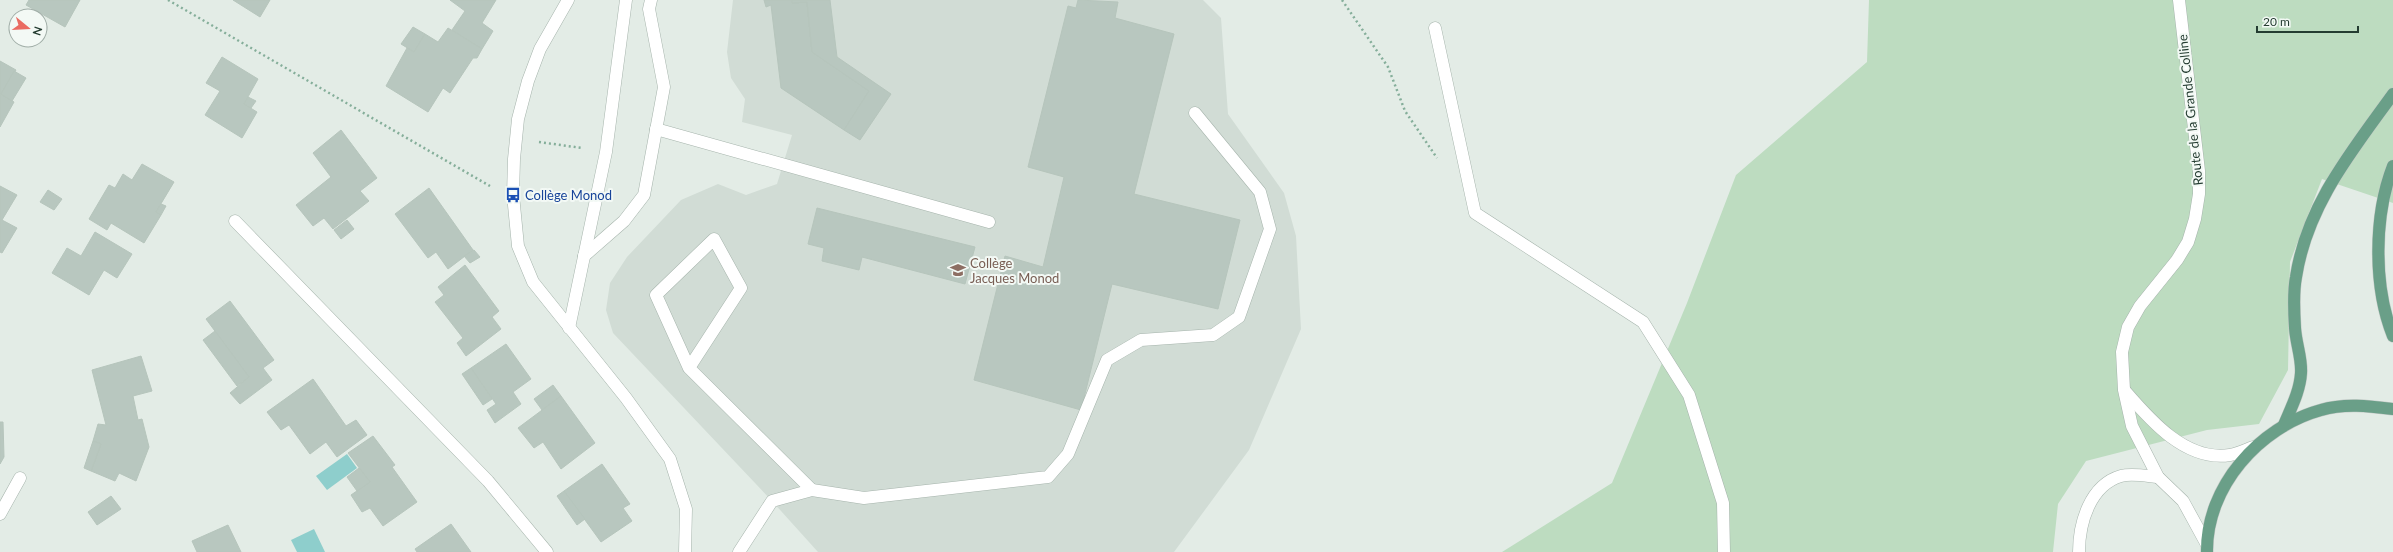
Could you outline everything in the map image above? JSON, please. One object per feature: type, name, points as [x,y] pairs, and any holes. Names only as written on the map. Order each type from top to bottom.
[{"type":"main road","points":[[2284,425],[2297,394],[2301,374],[2301,358],[2295,329],[2296,277],[2308,232],[2330,182],[2393,94]]},
{"type":"main road","points":[[2393,166],[2386,184],[2379,221],[2379,254],[2383,294],[2393,336]]},
{"type":"main road","points":[[2207,547],[2214,507],[2231,475],[2253,448],[2284,425],[2321,410],[2361,405],[2393,409]]},
{"type":"street","points":[[568,0],[540,49],[528,81],[516,139],[513,195],[518,246],[533,282],[626,398],[670,459],[686,509],[685,552],[689,552]]},
{"type":"street","points":[[569,328],[606,152],[626,0]]},
{"type":"street","points":[[584,256],[624,222],[644,195],[664,87],[649,9],[651,0]]},
{"type":"street","name":"Route de la Grande Colline","points":[[2179,0],[2198,171],[2199,194],[2195,219],[2188,242],[2177,260],[2140,306],[2128,327],[2122,352],[2124,390],[2132,426],[2158,477],[2183,501],[2207,547]]},
{"type":"street","points":[[1435,28],[1475,213],[1643,322],[1689,395],[1723,502],[1724,552]]},
{"type":"street","points":[[739,552],[772,501],[812,490],[864,498],[1048,477],[1068,454],[1107,360],[1141,340],[1213,335],[1239,317],[1270,229],[1260,192],[1195,113]]},
{"type":"street","points":[[656,129],[989,222]]},
{"type":"street","points":[[235,221],[488,481],[547,552]]},
{"type":"street","points":[[689,368],[742,288],[714,239],[656,295],[689,368],[812,490]]},
{"type":"street","points":[[2124,390],[2150,419],[2176,440],[2190,448],[2211,455],[2230,455],[2253,448]]},
{"type":"street","points":[[2079,552],[2084,516],[2092,500],[2108,481],[2122,475],[2158,477]]},
{"type":"street","points":[[0,514],[20,478]]},
{"type":"path","points":[[168,0],[496,189]]},
{"type":"path","points":[[1342,0],[1388,67],[1405,111],[1440,162]]},
{"type":"path","points":[[516,139],[606,152]]},
{"type":"shaded area","name":"Collège Jacques Monod","points":[[733,0],[1203,0],[1221,18],[1228,114],[1284,193],[1296,236],[1301,329],[1249,450],[1174,552],[818,552],[772,501],[613,333],[606,310],[610,283],[627,257],[681,200],[718,184],[746,195],[777,184],[792,135],[742,122],[745,99],[731,78],[727,52]]},
{"type":"green space","points":[[1869,0],[2393,0],[2393,203],[2322,179],[2290,262],[2288,370],[2259,424],[2207,430],[2086,461],[2058,504],[2053,552],[1502,552],[1612,483],[1687,303],[1736,175],[1867,62]]},
{"type":"water","points":[[347,454],[357,468],[327,490],[316,476]]},
{"type":"water","points":[[314,529],[325,552],[297,552],[291,540]]},
{"type":"building","points":[[29,0],[80,0],[65,27],[48,17],[48,8],[31,8],[26,5]]},
{"type":"building","points":[[233,0],[270,0],[260,17]]},
{"type":"building","points":[[450,0],[496,0],[482,23],[493,31],[482,49],[452,30],[465,11]]},
{"type":"building","points":[[764,0],[792,0],[792,3],[807,2],[812,52],[869,91],[844,130],[781,88],[771,5],[766,7]]},
{"type":"building","points":[[792,0],[830,0],[837,57],[891,94],[860,140],[844,130],[869,91],[812,52],[807,2],[792,3]]},
{"type":"building","points":[[1078,0],[1118,2],[1115,18],[1174,34],[1134,194],[1240,220],[1218,309],[1112,284],[1081,410],[974,380],[1005,256],[1043,267],[1064,177],[1028,167],[1068,6],[1076,8]]},
{"type":"building","points":[[413,27],[425,34],[414,52],[401,44]]},
{"type":"building","points":[[448,28],[482,49],[477,58],[473,58],[450,93],[443,88],[428,112],[386,86],[407,48],[414,52],[425,34],[438,42]]},
{"type":"building","points":[[222,57],[258,79],[244,104],[257,112],[242,138],[205,115],[220,91],[206,83]]},
{"type":"building","points":[[0,61],[16,70],[1,94],[14,102],[0,127]]},
{"type":"building","points":[[14,71],[26,78],[12,101],[1,94]]},
{"type":"building","points":[[248,97],[256,101],[251,108],[244,104]]},
{"type":"building","points":[[341,130],[377,178],[360,191],[369,201],[333,229],[324,218],[313,226],[296,205],[331,177],[313,153]]},
{"type":"building","points":[[142,164],[174,182],[156,212],[161,215],[144,243],[111,223],[107,230],[89,219],[109,185],[115,188],[123,174],[132,180]]},
{"type":"building","points":[[0,186],[17,195],[2,220],[17,228],[2,253],[0,252]]},
{"type":"building","points":[[429,188],[473,250],[448,269],[436,252],[428,258],[395,214]]},
{"type":"building","points":[[48,190],[62,199],[54,210],[40,202]]},
{"type":"building","points":[[161,204],[166,206],[161,215],[156,212]]},
{"type":"building","points":[[817,208],[975,247],[965,284],[862,257],[859,270],[822,261],[824,248],[808,244]]},
{"type":"building","points":[[347,220],[354,229],[341,239],[334,230]]},
{"type":"building","points":[[95,232],[132,254],[117,278],[104,270],[89,295],[52,273],[67,248],[81,256]]},
{"type":"building","points":[[474,250],[480,257],[470,263],[464,256]]},
{"type":"building","points":[[465,265],[499,311],[492,317],[501,329],[466,356],[457,343],[463,338],[435,302],[444,295],[438,287]]},
{"type":"building","points":[[230,301],[274,360],[263,368],[272,380],[240,404],[230,393],[249,377],[206,319]]},
{"type":"building","points":[[215,331],[249,377],[237,386],[203,340]]},
{"type":"building","points":[[506,344],[531,379],[513,392],[521,404],[495,423],[487,410],[496,404],[471,368]]},
{"type":"building","points":[[141,356],[152,391],[133,396],[138,420],[142,419],[149,447],[136,481],[119,473],[115,481],[91,471],[101,444],[93,441],[98,424],[106,425],[92,370]]},
{"type":"building","points":[[471,368],[492,399],[483,405],[462,374]]},
{"type":"building","points":[[313,379],[346,426],[356,420],[367,435],[337,457],[326,442],[310,454],[289,425],[281,430],[267,412]]},
{"type":"building","points":[[553,385],[561,396],[542,410],[534,399]]},
{"type":"building","points":[[561,396],[595,443],[561,469],[543,442],[534,448],[518,428]]},
{"type":"building","points":[[0,422],[3,422],[4,457],[0,464]]},
{"type":"building","points":[[373,436],[395,465],[392,467],[417,502],[383,526],[370,508],[362,512],[351,495],[370,482],[348,453]]},
{"type":"building","points":[[93,441],[101,444],[91,471],[84,468]]},
{"type":"building","points":[[602,464],[630,504],[623,508],[632,521],[601,542],[564,491]]},
{"type":"building","points":[[359,468],[370,482],[357,491],[347,477]]},
{"type":"building","points":[[564,491],[585,519],[577,525],[557,496]]},
{"type":"building","points":[[111,496],[121,509],[97,525],[88,512]]},
{"type":"building","points":[[451,524],[471,552],[417,552],[415,549]]},
{"type":"building","points":[[228,525],[241,552],[197,552],[192,541]]},
{"type":"place","name":"Collège Monod","points":[[513,195]]},
{"type":"place","name":"Collège Jacques Monod","points":[[958,270]]}]
